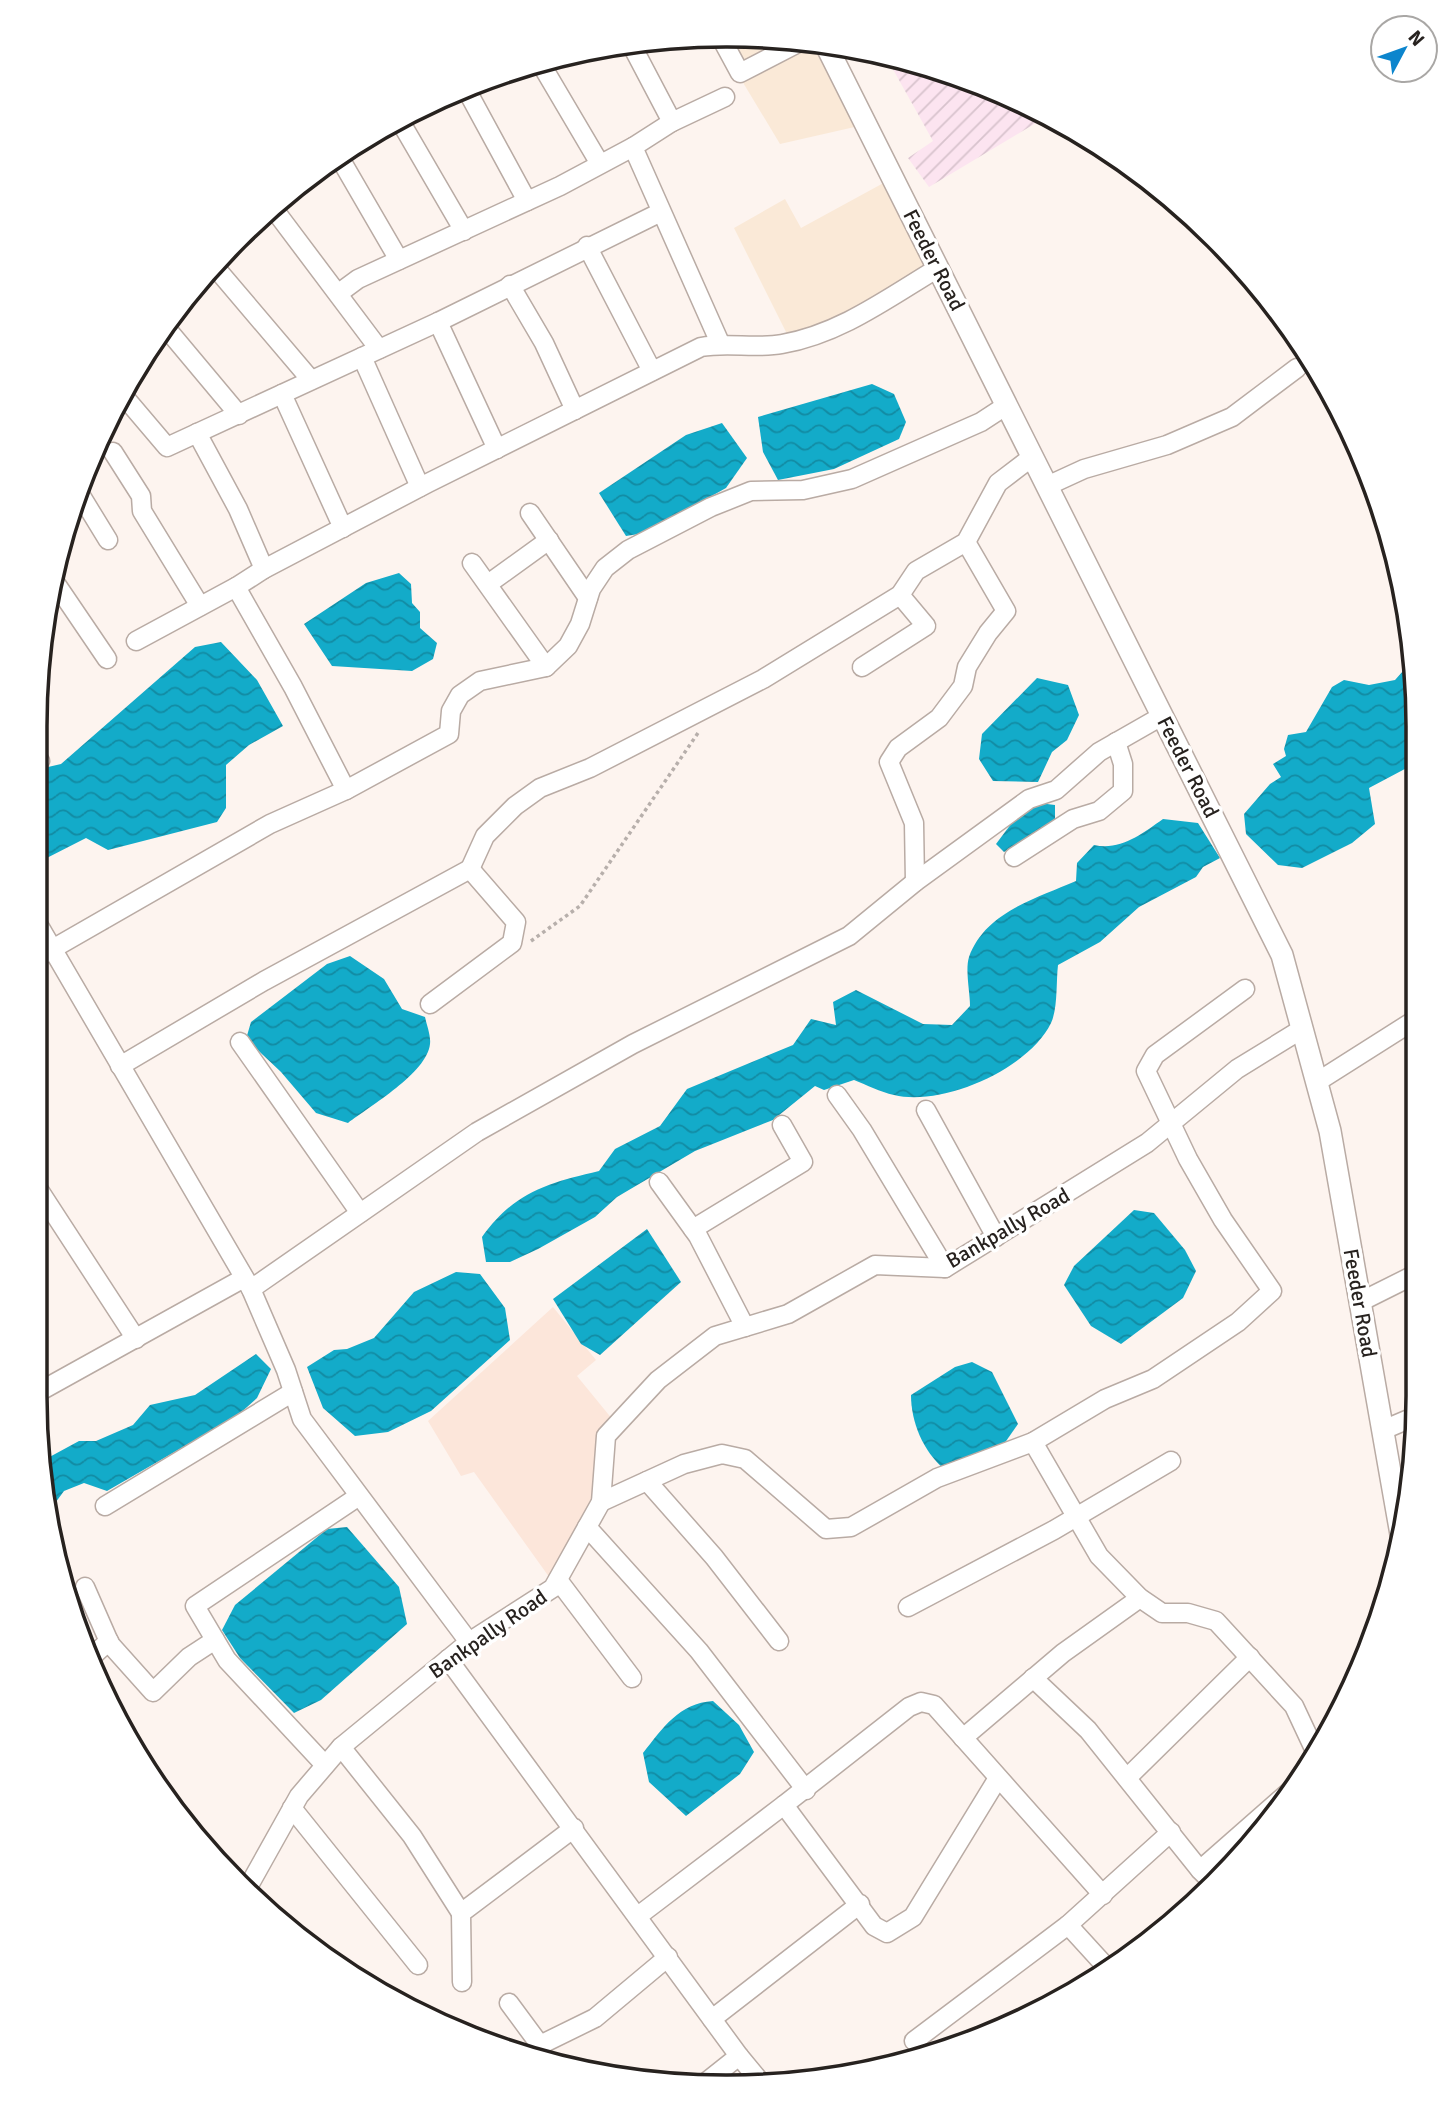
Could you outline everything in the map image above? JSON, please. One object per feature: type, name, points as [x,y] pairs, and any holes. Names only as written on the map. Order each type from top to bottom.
[{"type":"street","points":[[726,47],[740,73],[784,50]]},
{"type":"street","points":[[636,53],[673,122]]},
{"type":"street","name":"Feeder Road","points":[[831,56],[1282,955],[1330,1132],[1396,1507]]},
{"type":"street","points":[[546,72],[600,164]]},
{"type":"street","points":[[339,293],[358,279],[527,201],[725,97]]},
{"type":"street","points":[[471,98],[527,201]]},
{"type":"street","points":[[404,129],[464,231]]},
{"type":"street","points":[[633,147],[720,343]]},
{"type":"street","points":[[344,166],[399,260]]},
{"type":"street","points":[[129,403],[167,447],[438,322],[587,246],[661,212]]},
{"type":"street","points":[[279,216],[379,349]]},
{"type":"street","points":[[587,246],[652,371]]},
{"type":"street","points":[[136,640],[420,487],[701,348],[720,343],[780,345],[831,332],[938,268]]},
{"type":"street","points":[[221,274],[312,380]]},
{"type":"street","points":[[510,285],[544,343],[575,410]]},
{"type":"street","points":[[438,322],[496,449]]},
{"type":"street","points":[[172,335],[239,415]]},
{"type":"street","points":[[362,357],[420,487]]},
{"type":"street","points":[[1047,486],[1084,469],[1167,445],[1232,417],[1297,368]]},
{"type":"street","points":[[282,394],[343,528]]},
{"type":"street","points":[[47,952],[270,824],[346,790],[449,734],[451,711],[460,695],[480,681],[546,667],[568,646],[580,624],[588,598],[605,568],[628,550],[711,507],[751,491],[803,490],[852,479],[981,422],[1007,405]]},
{"type":"street","points":[[197,433],[238,509],[264,569]]},
{"type":"street","points":[[113,452],[141,496],[142,511],[200,606]]},
{"type":"street","points":[[120,1066],[264,981],[470,869],[485,836],[515,806],[540,788],[590,768],[763,678],[900,595],[916,570],[966,542],[998,483],[1032,457]]},
{"type":"street","points":[[85,503],[108,540]]},
{"type":"street","points":[[530,513],[588,598]]},
{"type":"street","points":[[488,584],[548,540]]},
{"type":"street","points":[[915,882],[914,823],[889,762],[898,748],[939,718],[963,686],[967,667],[1006,611],[966,542]]},
{"type":"street","points":[[472,563],[546,667]]},
{"type":"street","points":[[236,587],[293,687],[346,790]]},
{"type":"street","points":[[61,591],[107,659]]},
{"type":"street","points":[[862,667],[926,626],[900,595]]},
{"type":"street","points":[[47,1387],[136,1339],[248,1284],[359,1213],[477,1132],[633,1044],[849,936],[915,882],[1029,800],[1056,790],[1099,752],[1162,716]]},
{"type":"street","points":[[1014,857],[1073,819],[1099,811],[1123,791],[1123,764],[1116,742]]},
{"type":"street","points":[[430,1004],[512,943],[516,922],[470,869]]},
{"type":"street","points":[[47,937],[248,1284],[302,1419],[469,1642]]},
{"type":"street","points":[[601,1502],[684,1464],[722,1454],[745,1460],[826,1529],[851,1527],[937,1478],[1033,1442],[1105,1399],[1153,1379],[1238,1322],[1272,1291],[1223,1220],[1146,1071],[1156,1055],[1245,989]]},
{"type":"street","points":[[1317,1082],[1406,1026]]},
{"type":"street","name":"Bankpally Road","points":[[251,1881],[292,1808],[341,1747],[469,1642],[553,1588],[601,1502],[606,1436],[658,1380],[715,1336],[788,1314],[874,1265],[945,1268],[1147,1143],[1237,1069],[1302,1029]]},
{"type":"street","points":[[240,1042],[359,1213]]},
{"type":"street","points":[[837,1095],[862,1129],[945,1268]]},
{"type":"street","points":[[926,1110],[996,1237]]},
{"type":"street","points":[[693,1229],[803,1162],[782,1125]]},
{"type":"street","points":[[659,1182],[693,1229],[746,1327]]},
{"type":"street","points":[[47,1202],[136,1339]]},
{"type":"street","points":[[1360,1302],[1406,1279]]},
{"type":"street","points":[[105,1506],[293,1392]]},
{"type":"street","points":[[1383,1430],[1405,1421]]},
{"type":"street","points":[[1033,1442],[1099,1556],[1140,1598],[1162,1614],[1188,1613],[1216,1621],[1294,1706],[1311,1742]]},
{"type":"street","points":[[908,1606],[1076,1516],[1171,1461]]},
{"type":"street","points":[[648,1481],[714,1557],[779,1641]]},
{"type":"street","points":[[325,1765],[227,1660],[195,1605],[359,1496]]},
{"type":"street","points":[[587,1527],[699,1651],[806,1790]]},
{"type":"street","points":[[558,1580],[632,1678]]},
{"type":"street","points":[[85,1587],[109,1641],[153,1692],[189,1657],[215,1640]]},
{"type":"street","points":[[963,1738],[1063,1653],[1140,1598]]},
{"type":"street","points":[[98,1651],[109,1641]]},
{"type":"street","points":[[1127,1778],[1250,1657]]},
{"type":"street","points":[[448,1659],[754,2074]]},
{"type":"street","points":[[1034,1678],[1088,1730],[1206,1876]]},
{"type":"street","points":[[638,1916],[806,1790],[909,1707],[921,1702],[934,1705],[1102,1895]]},
{"type":"street","points":[[341,1747],[412,1836],[461,1913],[461,1982]]},
{"type":"street","points":[[783,1805],[874,1926],[887,1933],[913,1917],[998,1778]]},
{"type":"street","points":[[292,1808],[418,1965]]},
{"type":"street","points":[[1200,1870],[1253,1823]]},
{"type":"street","points":[[461,1913],[574,1828]]},
{"type":"street","points":[[914,2041],[1068,1925],[1171,1832]]},
{"type":"street","points":[[712,2019],[860,1904]]},
{"type":"street","points":[[1068,1925],[1102,1961]]},
{"type":"street","points":[[540,2049],[595,2018],[668,1957]]},
{"type":"street","points":[[509,2003],[535,2047]]},
{"type":"street","points":[[716,2075],[739,2056]]},
{"type":"path","points":[[512,943],[529,942],[580,906],[701,728]]},
{"type":"shaded area","points":[[722,47],[823,54],[859,126],[780,144]]},
{"type":"shaded area","points":[[892,68],[945,83],[1037,122],[929,187],[908,158],[933,141]]},
{"type":"shaded area","points":[[889,180],[932,265],[829,325],[787,334],[734,228],[785,199],[801,228]]},
{"type":"shaded area","points":[[553,1307],[596,1360],[577,1376],[613,1420],[596,1499],[552,1581],[474,1472],[461,1476],[428,1421]]},
{"type":"water","points":[[872,384],[894,394],[906,422],[899,439],[834,469],[778,480],[763,452],[758,417]]},
{"type":"water","points":[[722,423],[747,458],[726,488],[645,533],[626,536],[599,493],[686,435]]},
{"type":"water","points":[[399,573],[411,584],[412,603],[420,612],[420,628],[437,643],[433,659],[412,671],[332,666],[304,624],[366,583]]},
{"type":"water","points":[[221,642],[257,680],[283,726],[249,745],[226,765],[226,808],[217,822],[108,850],[86,838],[47,858],[47,767],[61,764],[195,647]]},
{"type":"water","points":[[1403,671],[1406,768],[1369,788],[1375,824],[1352,843],[1302,868],[1278,865],[1246,834],[1244,814],[1270,784],[1281,777],[1273,764],[1286,756],[1284,749],[1288,735],[1306,732],[1332,687],[1344,680],[1369,685],[1395,680]]},
{"type":"water","points":[[1037,678],[1068,685],[1079,715],[1067,740],[1052,752],[1038,782],[993,781],[979,759],[982,734]]},
{"type":"water","points":[[1039,803],[1055,805],[1055,821],[1004,852],[996,844],[1020,812]]},
{"type":"water","points":[[1163,819],[1198,823],[1220,858],[1203,867],[1196,877],[1139,907],[1100,942],[1058,965],[1056,1003],[1051,1023],[1040,1040],[1004,1069],[959,1090],[914,1097],[894,1095],[854,1080],[824,1090],[815,1086],[773,1120],[695,1151],[617,1197],[595,1217],[538,1249],[510,1262],[486,1262],[482,1237],[507,1209],[548,1185],[599,1171],[615,1149],[660,1126],[687,1089],[793,1045],[811,1019],[836,1025],[833,1002],[856,990],[923,1024],[952,1025],[970,1006],[969,957],[987,929],[1014,908],[1076,881],[1077,863],[1094,845],[1113,846],[1122,843]]},
{"type":"water","points":[[350,956],[384,979],[402,1009],[425,1017],[430,1044],[427,1055],[409,1077],[348,1123],[316,1113],[281,1072],[246,1039],[251,1022],[327,964]]},
{"type":"water","points":[[1134,1210],[1154,1213],[1185,1250],[1196,1271],[1183,1298],[1121,1344],[1091,1326],[1064,1285],[1074,1266]]},
{"type":"water","points":[[647,1229],[681,1282],[600,1355],[581,1344],[553,1299]]},
{"type":"water","points":[[456,1272],[480,1274],[505,1308],[510,1340],[431,1411],[388,1432],[355,1436],[323,1408],[307,1367],[334,1350],[347,1349],[374,1338],[414,1292]]},
{"type":"water","points":[[256,1354],[271,1369],[257,1398],[237,1416],[107,1491],[84,1483],[64,1491],[56,1502],[50,1456],[79,1441],[96,1441],[133,1425],[150,1405],[195,1395]]},
{"type":"water","points":[[972,1362],[992,1372],[1018,1424],[1004,1444],[944,1469],[924,1445],[913,1415],[911,1395],[955,1367]]},
{"type":"water","points":[[347,1527],[399,1587],[407,1624],[321,1700],[294,1713],[240,1658],[222,1630],[235,1605],[327,1529]]},
{"type":"water","points":[[713,1701],[739,1725],[754,1752],[740,1774],[686,1816],[649,1782],[643,1753],[665,1726],[681,1712],[691,1706]]}]
